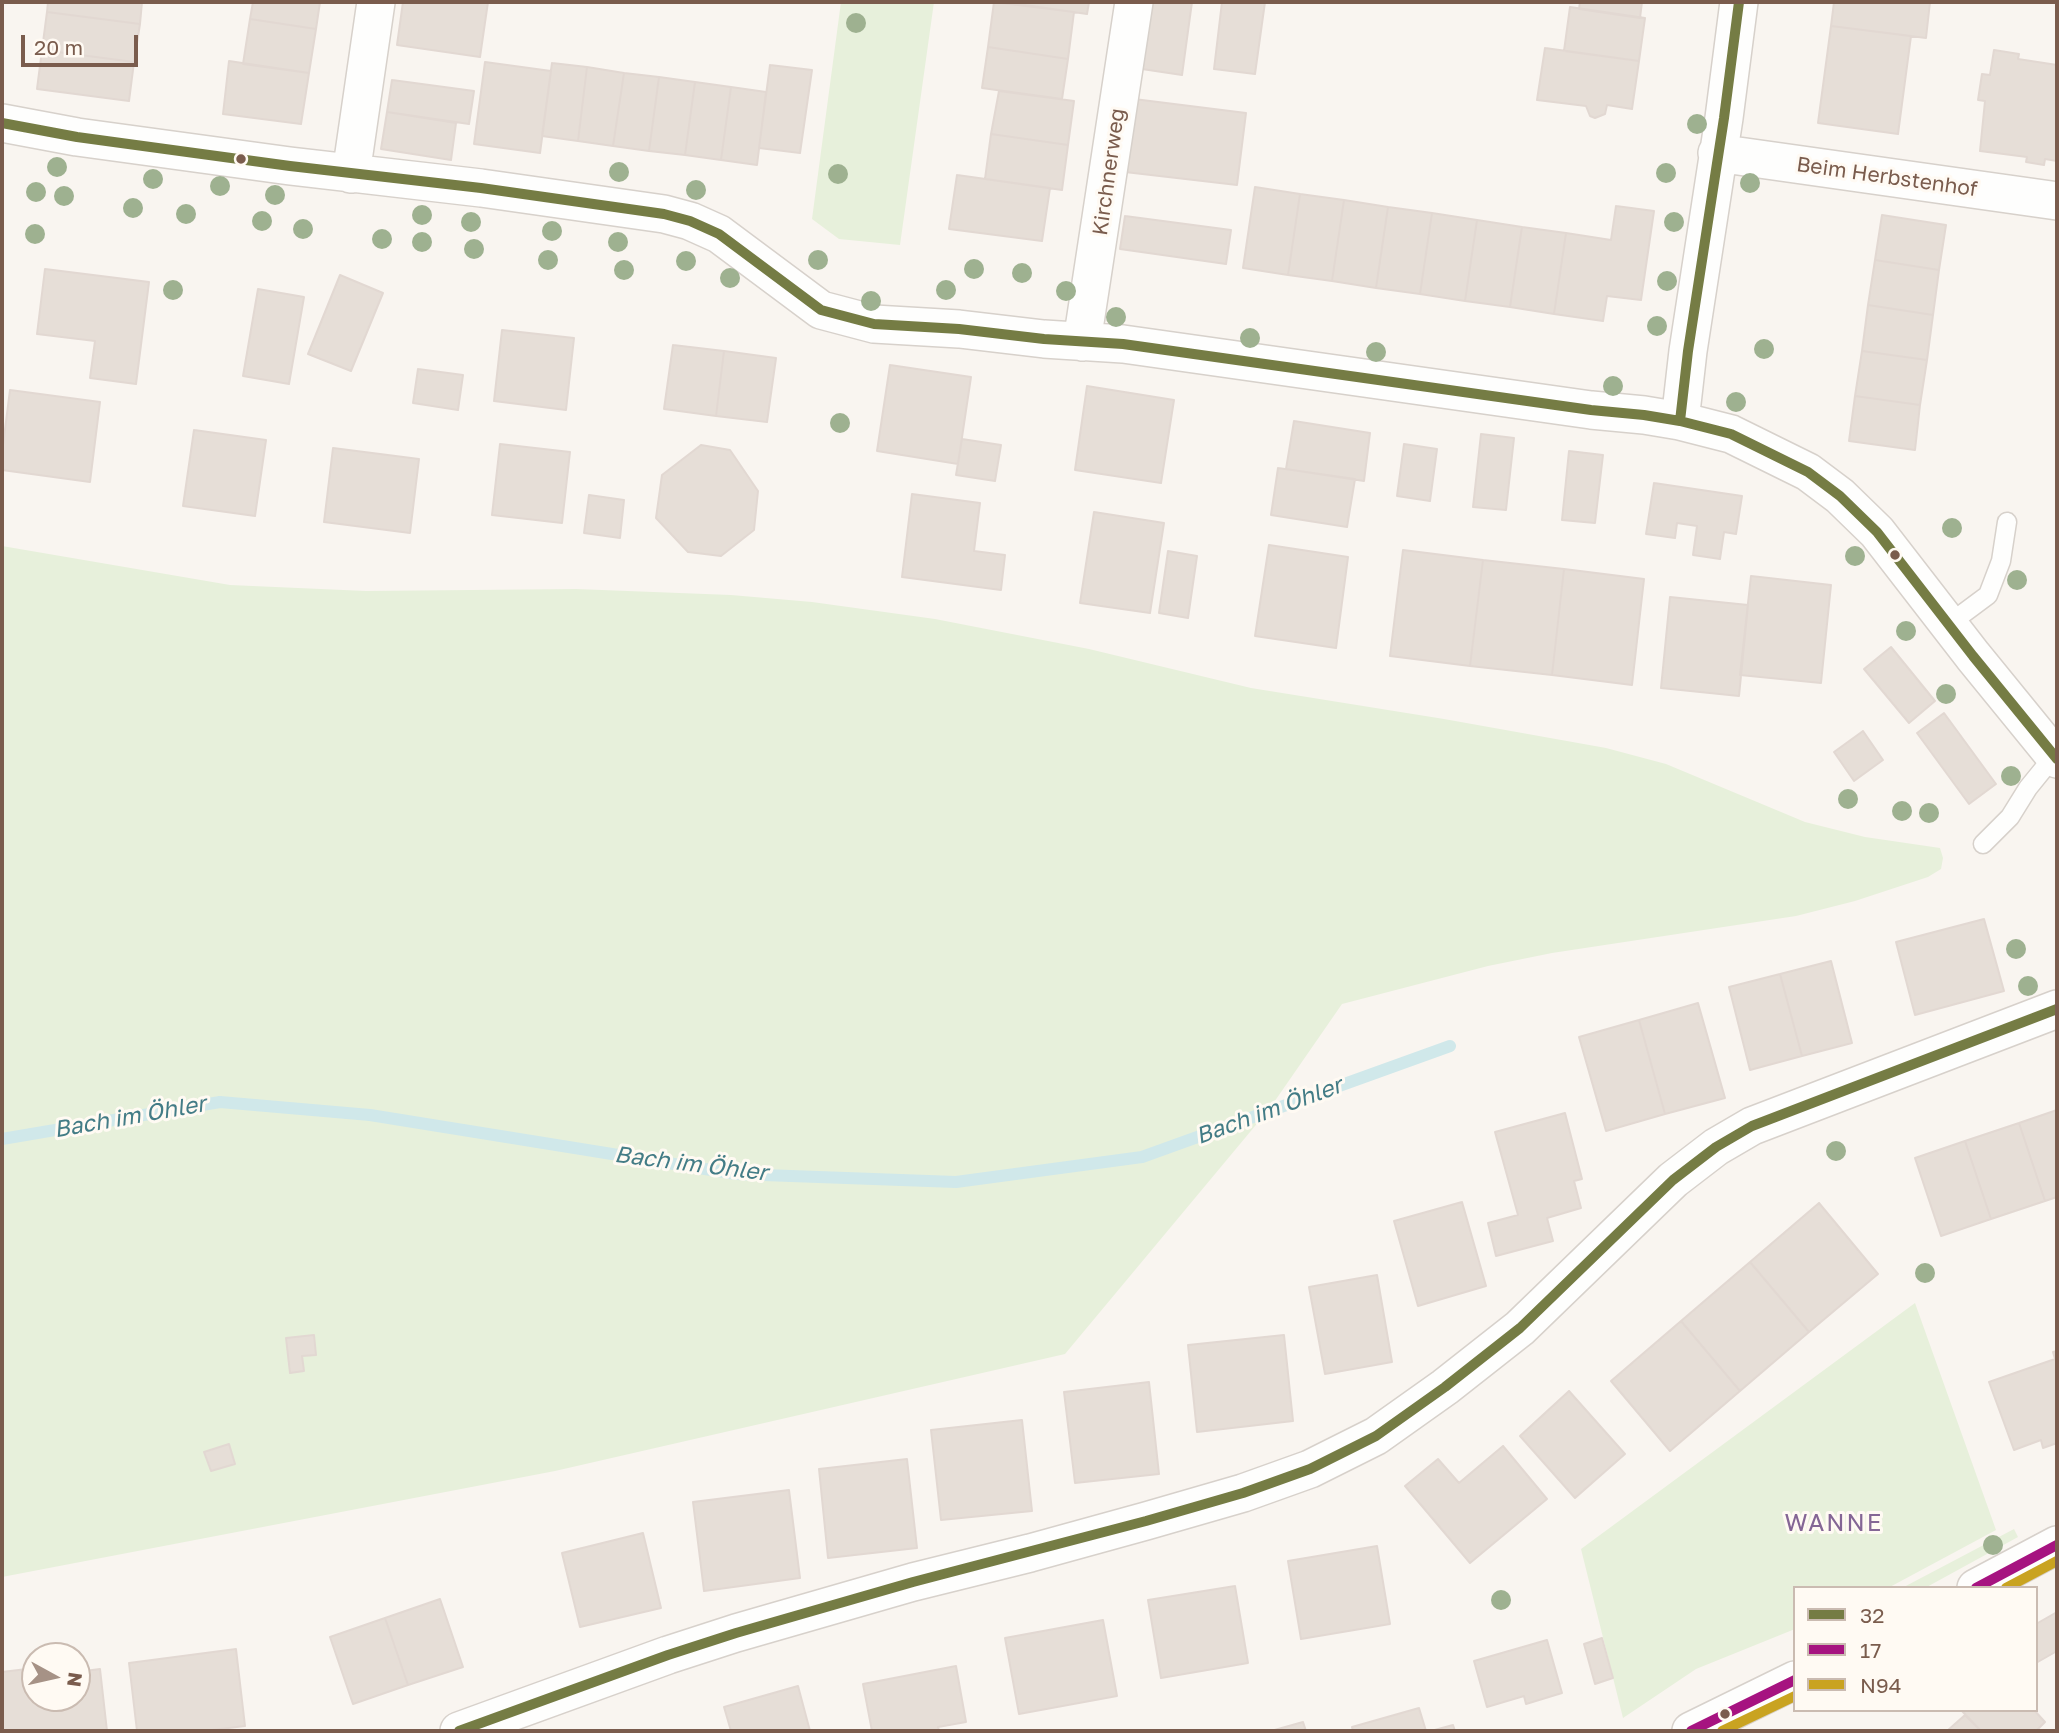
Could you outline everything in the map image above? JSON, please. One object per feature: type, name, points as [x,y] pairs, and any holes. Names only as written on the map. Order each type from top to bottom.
[{"type":"street","points":[[351,174],[376,2]]},
{"type":"street","name":"Kirchnerweg","points":[[1082,342],[1134,2]]},
{"type":"street","points":[[1680,421],[1739,2]]},
{"type":"street","points":[[2,123],[77,137],[664,214],[690,221],[719,234],[821,310],[874,324],[1123,344],[1680,421],[1731,434],[1808,472],[1840,495],[1877,532],[2056,757]]},
{"type":"street","name":"Beim Herbstenhof","points":[[1717,153],[2057,201]]},
{"type":"street","points":[[459,1731],[736,1633],[913,1582],[1146,1521],[1243,1493],[1310,1469],[1376,1436],[1445,1387],[1520,1328],[1664,1189],[1716,1147],[1752,1126],[2057,1009]]},
{"type":"street","points":[[1980,1586],[2057,1545]]},
{"type":"street","points":[[1691,1731],[1793,1681]]},
{"type":"lane","points":[[1949,624],[1988,595],[2001,561],[2007,522]]},
{"type":"lane","points":[[1983,844],[2010,817],[2028,788],[2056,757]]},
{"type":"green space","points":[[841,2],[934,2],[900,245],[839,239],[812,219]]},
{"type":"green space","points":[[2,546],[230,585],[366,591],[576,589],[731,595],[812,602],[935,619],[1089,649],[1251,688],[1606,748],[1666,764],[1805,822],[1865,837],[1940,848],[1943,858],[1941,869],[1928,877],[1855,901],[1796,916],[1552,953],[1488,966],[1342,1004],[1270,1108],[1065,1354],[555,1471],[2,1577]]},
{"type":"green space","points":[[1915,1303],[1996,1530],[1892,1586],[1793,1586],[1793,1630],[1696,1669],[1623,1718],[1581,1549]]},
{"type":"green space","points":[[2014,1529],[2018,1537],[1929,1586],[1906,1586]]},
{"type":"building","points":[[48,2],[142,2],[140,24],[47,12]]},
{"type":"building","points":[[253,2],[320,2],[316,29],[250,19]]},
{"type":"building","points":[[403,2],[488,2],[480,57],[397,45]]},
{"type":"building","points":[[994,2],[1074,12],[1068,59],[988,47]]},
{"type":"building","points":[[1004,2],[1089,2],[1087,14]]},
{"type":"building","points":[[1150,2],[1192,2],[1182,75],[1142,69]]},
{"type":"building","points":[[1222,2],[1265,2],[1255,74],[1214,69]]},
{"type":"building","points":[[1580,2],[1642,2],[1640,18],[1579,9]]},
{"type":"building","points":[[1834,2],[1930,2],[1926,38],[1831,26]]},
{"type":"building","points":[[1570,7],[1645,18],[1639,61],[1564,51]]},
{"type":"building","points":[[47,12],[140,24],[134,62],[42,50]]},
{"type":"building","points":[[250,19],[316,29],[309,73],[243,64]]},
{"type":"building","points":[[1831,26],[1911,36],[1898,134],[1818,123]]},
{"type":"building","points":[[988,47],[1068,59],[1062,99],[982,88]]},
{"type":"building","points":[[1545,48],[1639,61],[1632,109],[1607,105],[1605,114],[1595,118],[1590,116],[1586,106],[1537,100]]},
{"type":"building","points":[[42,50],[134,62],[129,101],[37,89]]},
{"type":"building","points":[[1994,50],[2019,54],[2018,59],[2057,65],[2057,161],[2045,159],[2044,165],[2026,162],[2027,157],[1980,151],[1985,101],[1978,100],[1982,74],[1990,75]]},
{"type":"building","points":[[229,61],[309,73],[301,124],[223,114]]},
{"type":"building","points":[[485,62],[551,71],[540,153],[474,144]]},
{"type":"building","points":[[552,63],[587,67],[578,141],[542,136]]},
{"type":"building","points":[[770,65],[812,70],[800,153],[759,148]]},
{"type":"building","points":[[587,67],[624,73],[613,146],[578,141]]},
{"type":"building","points":[[624,73],[659,77],[649,151],[613,146]]},
{"type":"building","points":[[659,77],[695,82],[685,155],[649,151]]},
{"type":"building","points":[[392,80],[474,91],[469,124],[387,112]]},
{"type":"building","points":[[695,82],[731,87],[721,160],[685,155]]},
{"type":"building","points":[[731,87],[766,92],[757,165],[721,160]]},
{"type":"building","points":[[999,91],[1074,101],[1068,145],[991,134]]},
{"type":"building","points":[[1134,99],[1246,113],[1237,185],[1125,172]]},
{"type":"building","points":[[387,112],[456,123],[451,160],[381,149]]},
{"type":"building","points":[[991,134],[1068,145],[1062,190],[985,179]]},
{"type":"building","points":[[957,175],[1050,188],[1042,241],[949,229]]},
{"type":"building","points":[[1255,187],[1300,194],[1288,275],[1243,268]]},
{"type":"building","points":[[1300,194],[1344,200],[1332,281],[1288,275]]},
{"type":"building","points":[[1344,200],[1388,207],[1376,288],[1332,281]]},
{"type":"building","points":[[1616,206],[1654,211],[1641,300],[1607,296],[1603,321],[1554,314],[1566,233],[1611,240]]},
{"type":"building","points":[[1388,207],[1432,213],[1420,294],[1376,288]]},
{"type":"building","points":[[1432,213],[1477,220],[1465,301],[1420,294]]},
{"type":"building","points":[[1882,215],[1946,225],[1939,270],[1875,260]]},
{"type":"building","points":[[1125,216],[1231,230],[1226,264],[1120,249]]},
{"type":"building","points":[[1477,220],[1522,227],[1510,307],[1465,301]]},
{"type":"building","points":[[1522,227],[1566,233],[1554,314],[1510,307]]},
{"type":"building","points":[[1875,260],[1939,270],[1933,315],[1868,305]]},
{"type":"building","points":[[45,269],[149,282],[136,384],[90,378],[95,341],[37,334]]},
{"type":"building","points":[[340,275],[383,293],[351,371],[308,354]]},
{"type":"building","points":[[258,289],[304,297],[289,384],[243,376]]},
{"type":"building","points":[[1868,305],[1933,315],[1927,360],[1862,351]]},
{"type":"building","points":[[502,330],[574,338],[566,410],[494,401]]},
{"type":"building","points":[[673,345],[724,351],[716,416],[664,409]]},
{"type":"building","points":[[724,351],[776,358],[767,422],[716,416]]},
{"type":"building","points":[[1862,351],[1927,360],[1920,405],[1855,396]]},
{"type":"building","points":[[890,365],[971,377],[958,464],[877,451]]},
{"type":"building","points":[[418,369],[463,375],[458,410],[413,403]]},
{"type":"building","points":[[1087,386],[1174,400],[1161,483],[1075,470]]},
{"type":"building","points":[[10,390],[100,402],[90,482],[2,470]]},
{"type":"building","points":[[1855,396],[1920,405],[1915,450],[1849,441]]},
{"type":"building","points":[[1294,421],[1370,433],[1364,481],[1286,469]]},
{"type":"building","points":[[194,430],[266,440],[255,516],[183,506]]},
{"type":"building","points":[[1481,434],[1514,438],[1506,510],[1473,507]]},
{"type":"building","points":[[962,439],[1001,445],[995,481],[956,475]]},
{"type":"building","points":[[500,444],[570,452],[562,523],[492,515]]},
{"type":"building","points":[[1404,444],[1437,449],[1430,501],[1397,496]]},
{"type":"building","points":[[701,445],[730,450],[758,491],[754,530],[721,556],[688,552],[656,518],[662,475]]},
{"type":"building","points":[[333,448],[419,459],[410,533],[324,522]]},
{"type":"building","points":[[1569,451],[1603,455],[1595,523],[1562,520]]},
{"type":"building","points":[[1278,468],[1355,479],[1347,527],[1271,515]]},
{"type":"building","points":[[1654,483],[1742,496],[1736,534],[1724,532],[1720,559],[1693,555],[1697,526],[1677,523],[1675,538],[1646,534]]},
{"type":"building","points":[[912,494],[980,503],[974,551],[1005,555],[1001,590],[902,577]]},
{"type":"building","points":[[589,495],[624,500],[620,538],[584,533]]},
{"type":"building","points":[[1094,512],[1164,523],[1150,613],[1080,603]]},
{"type":"building","points":[[1269,545],[1348,557],[1336,648],[1255,636]]},
{"type":"building","points":[[1403,550],[1483,560],[1470,666],[1390,656]]},
{"type":"building","points":[[1168,551],[1197,556],[1188,618],[1159,613]]},
{"type":"building","points":[[1483,560],[1564,569],[1552,675],[1470,666]]},
{"type":"building","points":[[1564,569],[1644,579],[1632,685],[1552,675]]},
{"type":"building","points":[[1751,576],[1831,585],[1821,683],[1740,675]]},
{"type":"building","points":[[1670,597],[1748,605],[1739,696],[1661,688]]},
{"type":"building","points":[[1891,647],[1935,701],[1909,723],[1864,669]]},
{"type":"building","points":[[1944,713],[1996,784],[1969,804],[1917,733]]},
{"type":"building","points":[[1863,731],[1883,760],[1854,781],[1834,752]]},
{"type":"building","points":[[1984,919],[2004,991],[1915,1015],[1896,942]]},
{"type":"building","points":[[1831,961],[1852,1043],[1802,1056],[1780,974]]},
{"type":"building","points":[[1780,974],[1802,1056],[1750,1070],[1729,987]]},
{"type":"building","points":[[1698,1003],[1725,1098],[1665,1114],[1639,1020]]},
{"type":"building","points":[[1639,1020],[1665,1114],[1606,1131],[1579,1037]]},
{"type":"building","points":[[2057,1110],[2057,1197],[2045,1201],[2019,1123]]},
{"type":"building","points":[[1565,1113],[1582,1179],[1574,1181],[1581,1208],[1547,1218],[1553,1241],[1496,1256],[1488,1223],[1518,1215],[1495,1132]]},
{"type":"building","points":[[2019,1123],[2045,1201],[1991,1219],[1965,1141]]},
{"type":"building","points":[[1965,1141],[1991,1219],[1941,1236],[1915,1158]]},
{"type":"building","points":[[1462,1202],[1486,1286],[1418,1306],[1394,1221]]},
{"type":"building","points":[[1819,1203],[1878,1274],[1809,1332],[1750,1262]]},
{"type":"building","points":[[1750,1262],[1809,1332],[1740,1391],[1681,1321]]},
{"type":"building","points":[[1377,1275],[1392,1362],[1325,1374],[1309,1287]]},
{"type":"building","points":[[1681,1321],[1740,1391],[1670,1451],[1611,1381]]},
{"type":"building","points":[[314,1335],[316,1355],[302,1356],[304,1371],[290,1373],[286,1338]]},
{"type":"building","points":[[1284,1335],[1293,1421],[1197,1432],[1188,1345]]},
{"type":"building","points":[[2057,1351],[2057,1443],[2043,1448],[2041,1440],[2014,1450],[1989,1382],[2055,1359],[2053,1352]]},
{"type":"building","points":[[1149,1382],[1159,1474],[1075,1483],[1064,1392]]},
{"type":"building","points":[[1569,1391],[1625,1454],[1575,1498],[1520,1436]]},
{"type":"building","points":[[1022,1420],[1032,1511],[941,1520],[931,1430]]},
{"type":"building","points":[[229,1444],[235,1464],[211,1471],[204,1452]]},
{"type":"building","points":[[1503,1446],[1547,1499],[1470,1563],[1405,1486],[1438,1459],[1459,1483]]},
{"type":"building","points":[[907,1459],[917,1548],[828,1558],[819,1469]]},
{"type":"building","points":[[789,1490],[800,1578],[704,1591],[693,1502]]},
{"type":"building","points":[[643,1533],[661,1608],[580,1627],[562,1553]]},
{"type":"building","points":[[1377,1546],[1390,1624],[1301,1639],[1288,1561]]},
{"type":"building","points":[[1235,1586],[1248,1663],[1161,1678],[1148,1600]]},
{"type":"building","points":[[440,1599],[463,1667],[408,1685],[385,1618]]},
{"type":"building","points":[[2057,1612],[2057,1651],[2038,1662],[2038,1623]]},
{"type":"building","points":[[385,1618],[408,1685],[353,1704],[330,1637]]},
{"type":"building","points":[[1103,1620],[1117,1696],[1019,1714],[1005,1638]]},
{"type":"building","points":[[1602,1638],[1613,1678],[1595,1684],[1584,1644]]},
{"type":"building","points":[[1547,1640],[1562,1693],[1526,1704],[1524,1696],[1487,1707],[1474,1661]]},
{"type":"building","points":[[236,1649],[245,1726],[204,1731],[137,1731],[129,1663]]},
{"type":"building","points":[[956,1666],[966,1722],[938,1727],[939,1731],[872,1731],[863,1684]]},
{"type":"building","points":[[100,1669],[107,1731],[2,1731],[2,1672],[21,1670],[21,1712],[91,1712],[91,1670]]},
{"type":"building","points":[[798,1686],[810,1731],[731,1731],[724,1707]]},
{"type":"building","points":[[1419,1708],[1426,1731],[1353,1731],[1352,1727]]},
{"type":"building","points":[[1963,1712],[2036,1712],[2045,1722],[2036,1731],[1981,1731]]},
{"type":"building","points":[[1965,1715],[1981,1731],[1947,1731]]},
{"type":"building","points":[[1303,1722],[1306,1731],[1271,1731]]},
{"type":"building","points":[[1453,1725],[1455,1731],[1431,1731]]},
{"type":"waterway","name":"Bach im Öhler","points":[[2,1139],[220,1102],[370,1115],[736,1174],[956,1182],[1142,1157],[1450,1046]]},
{"type":"transit line","name":"32","points":[[1680,421],[1739,2]]},
{"type":"transit line","name":"32","points":[[2,123],[77,137],[664,214],[690,221],[719,234],[821,310],[874,324],[1123,344],[1591,410],[1644,415],[1731,434],[1808,472],[1840,496],[1877,532],[2057,759]]},
{"type":"transit line","name":"32","points":[[459,1731],[736,1633],[913,1582],[1146,1521],[1243,1493],[1310,1469],[1376,1436],[1445,1387],[1520,1328],[1673,1180],[1716,1147],[1752,1126],[2057,1009]]},
{"type":"transit line","name":"17","points":[[1980,1586],[2057,1545]]},
{"type":"transit line","name":"N94","points":[[2010,1586],[2057,1561]]},
{"type":"transit line","name":"17","points":[[1691,1731],[1793,1681]]},
{"type":"transit line","name":"N94","points":[[1722,1731],[1793,1697]]},
{"type":"district","name":"WANNE","points":[[1834,1523]]}]
